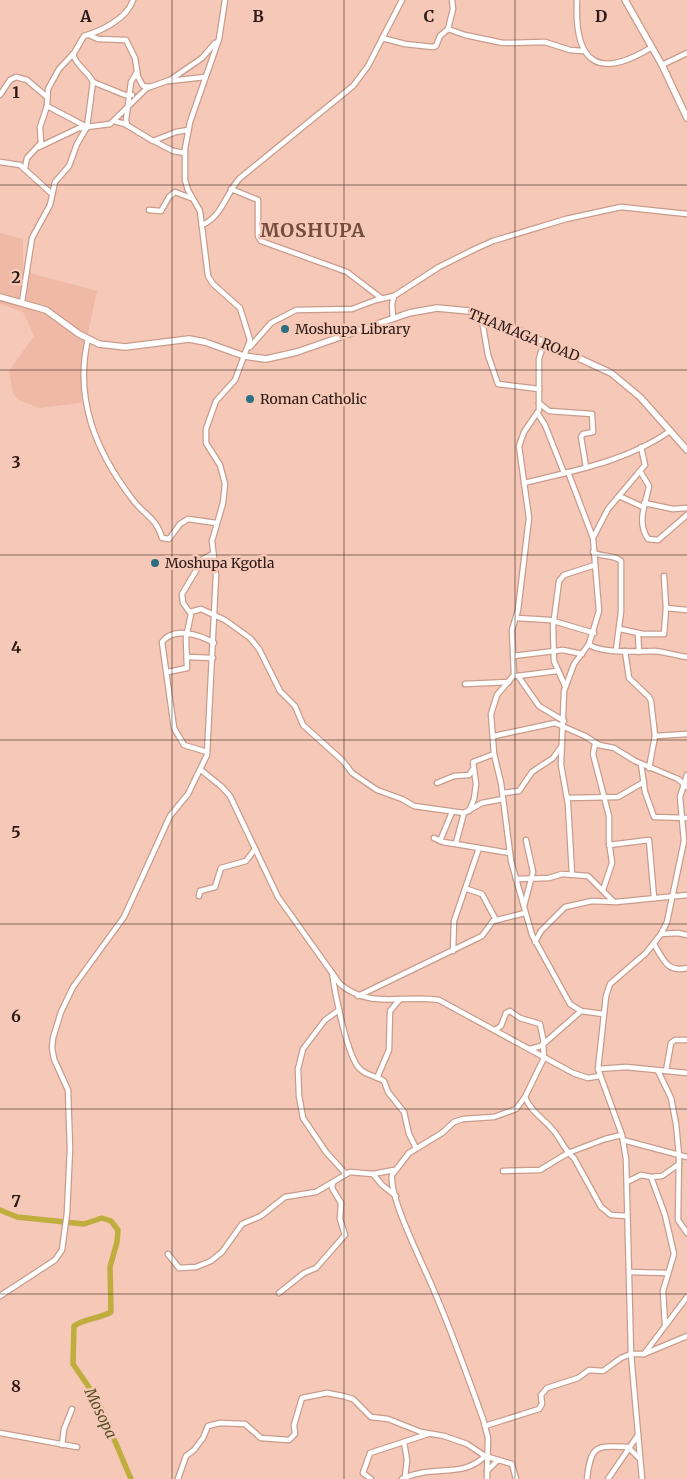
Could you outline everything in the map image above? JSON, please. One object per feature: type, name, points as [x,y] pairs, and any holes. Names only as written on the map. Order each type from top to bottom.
[{"type":"main road","points":[[626,0],[662,65],[687,118]]},
{"type":"main road","name":"THAMAGA ROAD","points":[[0,297],[46,310],[88,339],[99,344],[117,347],[189,339],[205,342],[244,356],[266,359],[297,352],[393,318],[437,308],[460,310],[481,315],[611,373],[634,392],[686,446]]},
{"type":"street","points":[[46,97],[60,69],[73,54],[84,36],[95,33],[124,14],[132,0]]},
{"type":"street","points":[[0,1296],[55,1260],[62,1250],[67,1213],[70,1149],[68,1090],[54,1059],[53,1038],[66,998],[124,917],[170,816],[188,794],[201,770],[207,752],[216,575],[212,541],[223,503],[225,484],[220,465],[206,443],[206,429],[211,410],[236,380],[250,340],[240,308],[213,284],[208,276],[200,211],[192,198],[185,180],[185,153],[188,130],[219,38],[225,0]]},
{"type":"street","points":[[202,225],[214,219],[231,189],[246,174],[353,86],[362,76],[402,0]]},
{"type":"street","points":[[382,38],[405,44],[436,46],[440,36],[448,29],[453,9],[452,0]]},
{"type":"street","points":[[577,0],[578,27],[584,51],[592,60],[607,65],[631,60],[652,47]]},
{"type":"street","points":[[448,29],[465,35],[503,43],[545,42],[570,50],[584,51]]},
{"type":"street","points":[[89,35],[98,39],[126,40],[135,58],[142,84],[150,87]]},
{"type":"street","points":[[168,81],[202,58],[219,38]]},
{"type":"street","points":[[662,65],[687,53]]},
{"type":"street","points":[[22,302],[31,241],[50,205],[55,182],[69,166],[77,144],[86,128],[93,82],[88,72],[76,63],[73,54]]},
{"type":"street","points":[[127,125],[131,82],[138,72]]},
{"type":"street","points":[[0,94],[10,80],[16,77],[27,80],[46,97],[48,106],[41,121],[42,141],[38,148]]},
{"type":"street","points":[[25,168],[27,158],[38,148],[79,128],[106,125],[114,121],[129,104],[150,87],[168,81],[205,77]]},
{"type":"street","points":[[93,82],[130,96],[140,95]]},
{"type":"street","points":[[48,106],[86,128]]},
{"type":"street","points":[[114,121],[127,125],[173,151],[185,153]]},
{"type":"street","points":[[153,141],[176,132],[188,130]]},
{"type":"street","points":[[0,162],[16,163],[25,168],[52,194]]},
{"type":"street","points":[[231,189],[258,200],[258,236],[261,241],[347,272],[381,298]]},
{"type":"street","points":[[149,210],[161,211],[175,192],[192,198]]},
{"type":"street","points":[[248,348],[271,323],[285,314],[302,309],[352,310],[381,298],[394,296],[439,267],[479,247],[560,220],[621,207],[687,214]]},
{"type":"street","points":[[393,318],[392,304],[394,296]]},
{"type":"street","points":[[481,315],[488,355],[498,384],[539,389]]},
{"type":"street","points":[[88,339],[85,365],[86,407],[90,424],[106,457],[132,499],[151,516],[164,539],[169,539],[180,524],[188,519],[216,523]]},
{"type":"street","points":[[544,342],[539,359],[540,403],[538,414],[521,439],[520,455],[529,518],[517,618],[512,630],[515,663],[514,678],[498,695],[492,709],[494,754],[503,793],[510,853],[535,942],[545,955],[553,976],[570,1004],[581,1011],[603,1014]]},
{"type":"street","points":[[540,403],[549,410],[592,414],[593,432],[583,434],[581,437],[586,467]]},
{"type":"street","points":[[538,414],[545,425],[593,538],[599,610],[594,633],[589,644],[574,664],[565,686],[561,771],[567,798],[572,874]]},
{"type":"street","points":[[524,484],[586,467],[641,447],[670,431]]},
{"type":"street","points":[[593,538],[608,509],[645,463],[641,447]]},
{"type":"street","points":[[640,471],[649,486],[643,505],[645,534],[652,541],[658,540],[687,516]]},
{"type":"street","points":[[619,496],[643,505],[673,509],[687,508]]},
{"type":"street","points":[[588,524],[600,524]]},
{"type":"street","points":[[593,552],[602,557],[617,558],[621,561],[620,629],[616,650]]},
{"type":"street","points":[[168,672],[186,668],[186,634],[190,612],[183,603],[182,594],[203,560],[213,554]]},
{"type":"street","points":[[565,686],[557,671],[553,651],[554,622],[560,578],[595,565]]},
{"type":"street","points":[[620,629],[638,634],[664,634],[666,608],[664,576]]},
{"type":"street","points":[[666,608],[687,610]]},
{"type":"street","points":[[190,612],[199,609],[215,615],[254,642],[280,691],[295,706],[303,725],[343,761],[352,773],[377,790],[402,799],[412,806],[452,812],[466,812],[482,803],[503,799]]},
{"type":"street","points":[[517,618],[554,622],[594,633]]},
{"type":"street","points":[[207,752],[186,747],[174,728],[163,640],[174,634],[195,634],[214,643]]},
{"type":"street","points":[[638,634],[638,652]]},
{"type":"street","points":[[589,644],[595,648],[638,652],[655,651],[687,657]]},
{"type":"street","points":[[513,656],[569,650],[582,654]]},
{"type":"street","points":[[625,651],[629,678],[650,699],[655,736],[649,768]]},
{"type":"street","points":[[187,657],[213,658]]},
{"type":"street","points":[[465,684],[557,671]]},
{"type":"street","points":[[514,678],[539,706],[564,721]]},
{"type":"street","points":[[494,736],[550,723],[584,736],[595,744],[614,748],[641,764],[686,785]]},
{"type":"street","points":[[655,736],[687,734]]},
{"type":"street","points":[[595,744],[592,754],[606,799],[612,866],[602,890]]},
{"type":"street","points":[[503,793],[519,791],[532,772],[553,758],[561,746]]},
{"type":"street","points":[[437,783],[454,776],[469,775],[475,761],[494,754]]},
{"type":"street","points":[[641,764],[654,817],[685,818]]},
{"type":"street","points":[[456,843],[475,792],[477,780],[473,768]]},
{"type":"street","points":[[201,770],[230,796],[278,898],[340,984],[358,996],[368,999],[424,998],[440,1000],[580,1077],[600,1076]]},
{"type":"street","points":[[642,1479],[634,1409],[627,1182],[623,1138],[598,1069],[603,1014],[610,984],[654,944],[667,922],[684,847],[686,828],[680,797],[686,785],[687,775]]},
{"type":"street","points":[[567,798],[606,799],[622,796],[644,782]]},
{"type":"street","points":[[475,792],[482,803]]},
{"type":"street","points":[[440,841],[452,812]]},
{"type":"street","points":[[434,838],[440,841],[510,853]]},
{"type":"street","points":[[525,911],[533,866],[526,840]]},
{"type":"street","points":[[609,845],[649,840],[654,898]]},
{"type":"street","points":[[453,951],[454,921],[467,889],[479,848]]},
{"type":"street","points":[[199,896],[200,891],[215,887],[221,868],[244,862],[255,849]]},
{"type":"street","points":[[516,879],[549,878],[572,874],[588,876],[613,901]]},
{"type":"street","points":[[467,889],[482,894],[496,920]]},
{"type":"street","points":[[535,942],[541,930],[564,907],[592,901],[673,897],[687,894]]},
{"type":"street","points":[[358,996],[482,936],[490,923],[525,911]]},
{"type":"street","points":[[661,934],[678,933],[687,935]]},
{"type":"street","points":[[654,944],[669,967],[676,970],[687,968]]},
{"type":"street","points":[[332,972],[339,1010],[354,1061],[362,1070],[384,1081],[388,1092],[404,1112],[409,1134],[416,1148]]},
{"type":"street","points":[[377,1078],[389,1050],[390,1011],[400,999]]},
{"type":"street","points":[[339,1010],[325,1020],[303,1049],[298,1069],[299,1096],[303,1118],[326,1152],[346,1174]]},
{"type":"street","points":[[168,1254],[179,1268],[196,1267],[222,1252],[242,1224],[261,1216],[279,1201],[289,1196],[316,1192],[346,1174],[358,1172],[373,1174],[394,1170],[416,1148],[442,1134],[458,1120],[494,1117],[513,1111],[525,1097],[544,1058],[544,1044],[540,1024],[520,1018],[510,1011],[506,1013],[501,1026],[495,1030]]},
{"type":"street","points":[[530,1050],[544,1044],[581,1011]]},
{"type":"street","points":[[666,1071],[671,1043],[675,1040],[687,1040]]},
{"type":"street","points":[[598,1069],[624,1067],[687,1073]]},
{"type":"street","points":[[658,1071],[671,1098],[679,1155],[678,1220],[687,1233]]},
{"type":"street","points":[[525,1097],[531,1110],[553,1130],[568,1153],[574,1158],[601,1207],[611,1215],[627,1216]]},
{"type":"street","points":[[503,1171],[535,1171],[548,1167],[568,1153],[604,1139],[623,1138],[687,1157]]},
{"type":"street","points":[[627,1182],[641,1175],[651,1177],[665,1174],[679,1164]]},
{"type":"street","points":[[394,1170],[392,1183],[400,1215],[410,1232],[437,1296],[485,1426],[487,1479]]},
{"type":"street","points":[[373,1174],[382,1185],[396,1196]]},
{"type":"street","points":[[651,1177],[665,1214],[674,1254],[663,1291],[665,1324]]},
{"type":"street","points":[[279,1293],[304,1273],[315,1268],[345,1235],[340,1219],[341,1204],[332,1188],[333,1183]]},
{"type":"street","points":[[629,1272],[667,1273]]},
{"type":"street","points":[[644,1354],[687,1297]]},
{"type":"street","points":[[485,1426],[539,1409],[542,1404],[541,1395],[547,1388],[578,1378],[589,1370],[603,1371],[621,1358],[631,1354],[644,1354],[687,1336]]},
{"type":"street","points":[[178,1479],[186,1456],[203,1438],[208,1426],[220,1423],[246,1424],[261,1438],[289,1440],[295,1434],[294,1424],[300,1399],[310,1395],[330,1393],[352,1399],[371,1417],[392,1420],[467,1444],[486,1456],[512,1464],[516,1479]]},
{"type":"street","points":[[62,1445],[64,1428],[72,1409]]},
{"type":"street","points":[[0,1433],[77,1447]]},
{"type":"street","points":[[371,1479],[363,1473],[369,1455],[429,1433]]},
{"type":"street","points":[[608,1479],[628,1447],[638,1435]]},
{"type":"street","points":[[404,1442],[407,1460],[403,1478],[454,1476]]},
{"type":"street","points":[[586,1479],[590,1461],[596,1449],[601,1446],[628,1447],[640,1460]]},
{"type":"street","points":[[466,1475],[477,1467],[486,1456]]},
{"type":"street","points":[[487,1471],[498,1460]]},
{"type":"shaded area","points":[[0,233],[23,239],[23,271],[97,291],[82,361],[81,403],[39,408],[19,400],[13,394],[9,371],[34,336],[23,312],[0,304]]},
{"type":"waterway","name":"Mosopa","points":[[0,1210],[17,1217],[84,1224],[102,1218],[111,1221],[118,1230],[117,1242],[110,1267],[111,1312],[74,1326],[73,1364],[97,1399],[131,1479]]},
{"type":"place","name":"Moshupa Library","points":[[285,329]]},
{"type":"place","name":"Roman Catholic","points":[[250,399]]},
{"type":"place","name":"Moshupa Kgotla","points":[[155,563]]},
{"type":"district","name":"MOSHUPA","points":[[313,230]]}]
